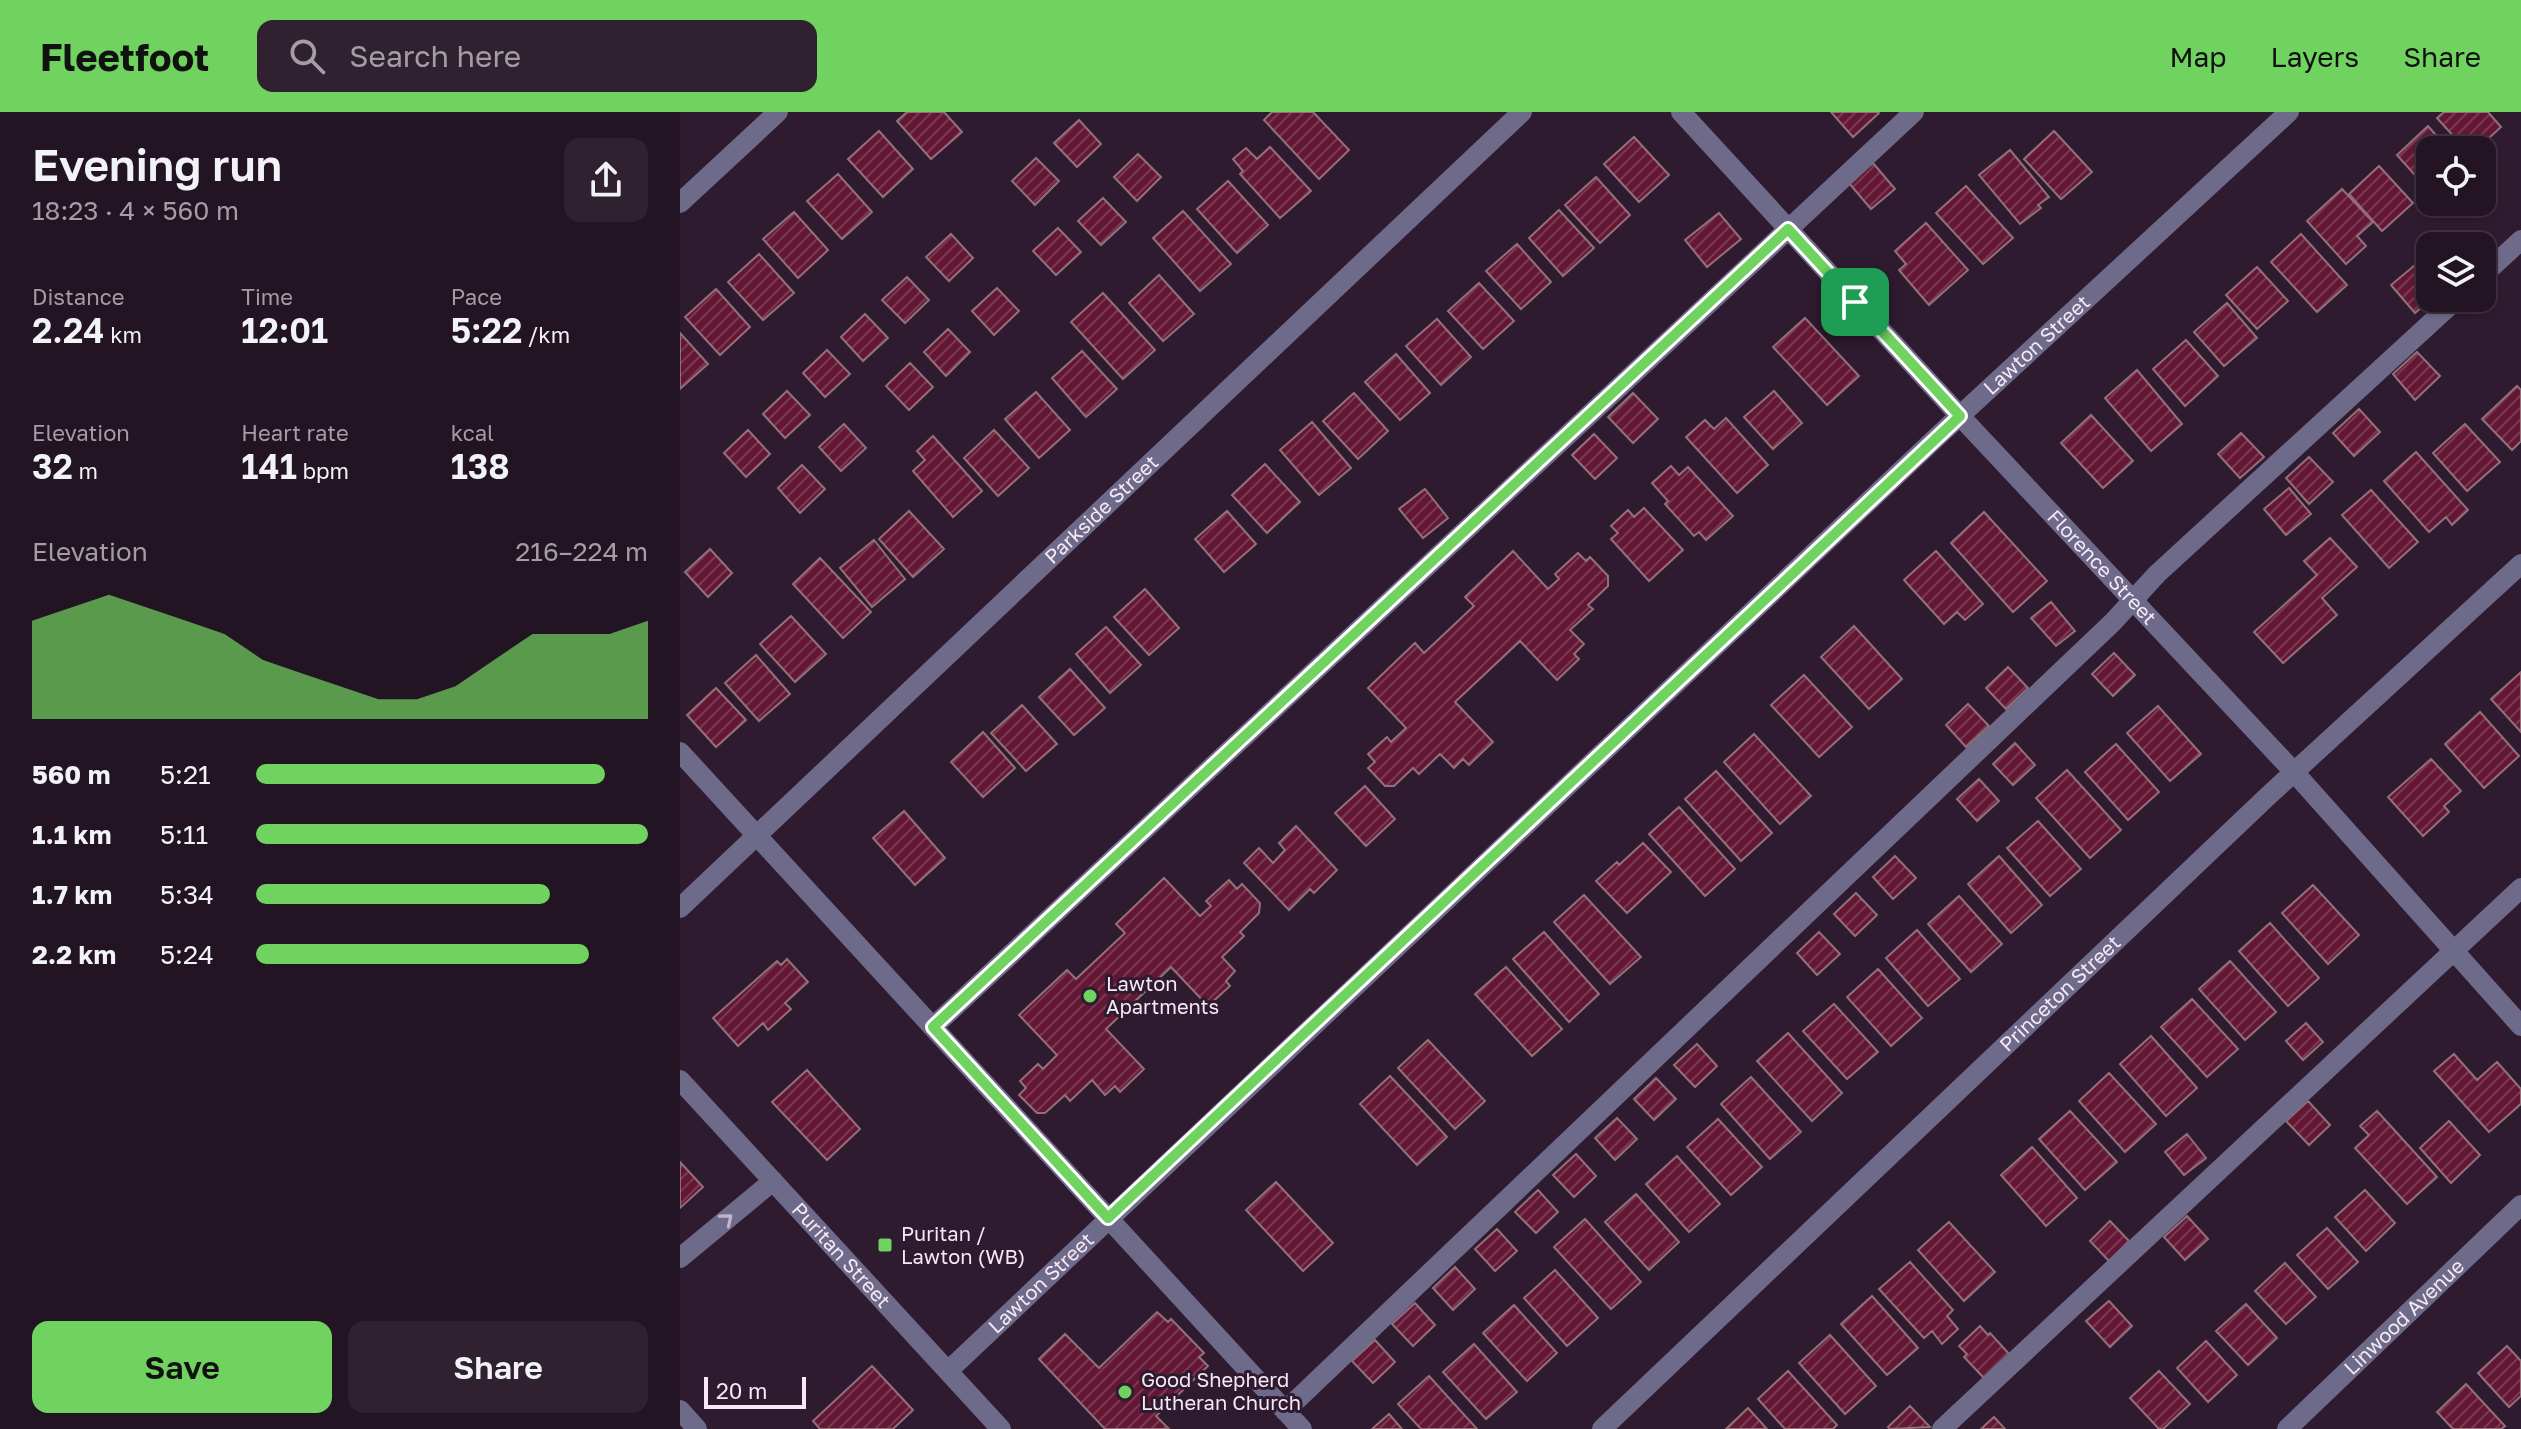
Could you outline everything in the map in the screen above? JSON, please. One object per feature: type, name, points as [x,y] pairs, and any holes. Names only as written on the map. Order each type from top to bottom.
[{"type":"street","points":[[680,203],[778,112]]},
{"type":"street","name":"Parkside Street","points":[[680,908],[1522,112]]},
{"type":"street","name":"Florence Street","points":[[1681,112],[1960,416],[2294,772],[2521,1026]]},
{"type":"street","points":[[933,1027],[1914,112]]},
{"type":"street","name":"Lawton Street","points":[[948,1371],[1960,416],[2289,112]]},
{"type":"street","points":[[2496,263],[2521,240]]},
{"type":"street","points":[[1285,1411],[2102,633],[2132,599],[2443,312]]},
{"type":"street","name":"Princeton Street","points":[[1602,1429],[2294,772],[2521,564]]},
{"type":"street","points":[[680,752],[1302,1429]]},
{"type":"street","points":[[1942,1429],[2521,888]]},
{"type":"street","name":"Puritan Street","points":[[680,1080],[1001,1429]]},
{"type":"street","points":[[680,1258],[773,1181]]},
{"type":"street","name":"Linwood Avenue","points":[[2287,1429],[2521,1205]]},
{"type":"street","points":[[680,1410],[697,1429]]},
{"type":"building","points":[[907,112],[944,112],[962,132],[931,159],[897,121]]},
{"type":"building","points":[[1272,112],[1313,112],[1349,150],[1319,179],[1264,120]]},
{"type":"building","points":[[1831,112],[1878,112],[1879,113],[1853,137]]},
{"type":"building","points":[[2444,112],[2488,112],[2501,127],[2491,136],[2453,136],[2437,118]]},
{"type":"building","points":[[1079,120],[1101,144],[1077,167],[1054,143]]},
{"type":"building","points":[[2428,126],[2437,136],[2417,136]]},
{"type":"building","points":[[879,131],[913,169],[883,197],[848,159]]},
{"type":"building","points":[[2054,131],[2092,172],[2061,199],[2024,159]]},
{"type":"building","points":[[1634,137],[1669,175],[1639,202],[1604,164]]},
{"type":"building","points":[[2416,137],[2416,176],[2397,155]]},
{"type":"building","points":[[1270,147],[1311,191],[1280,218],[1240,174],[1243,171],[1233,159],[1246,148],[1257,159]]},
{"type":"building","points":[[2010,150],[2049,197],[2038,205],[2041,208],[2020,224],[1979,175]]},
{"type":"building","points":[[1138,154],[1161,177],[1137,201],[1114,177]]},
{"type":"building","points":[[1036,158],[1059,181],[1035,205],[1012,181]]},
{"type":"building","points":[[1873,163],[1895,189],[1871,209],[1849,183]]},
{"type":"building","points":[[2379,166],[2413,203],[2382,231],[2349,194]]},
{"type":"building","points":[[838,174],[872,212],[842,239],[807,201]]},
{"type":"building","points":[[1596,177],[1630,215],[1600,243],[1565,205]]},
{"type":"building","points":[[1228,181],[1268,225],[1237,253],[1197,209]]},
{"type":"building","points":[[1966,186],[2013,238],[1983,264],[1936,213]]},
{"type":"building","points":[[2342,189],[2373,222],[2357,236],[2366,246],[2346,264],[2307,221]]},
{"type":"building","points":[[1103,198],[1126,222],[1101,245],[1078,221]]},
{"type":"building","points":[[1559,210],[1594,248],[1563,276],[1529,238]]},
{"type":"building","points":[[1183,211],[1231,264],[1200,291],[1153,238]]},
{"type":"building","points":[[794,212],[828,250],[798,278],[763,239]]},
{"type":"building","points":[[1719,213],[1741,239],[1707,267],[1685,240]]},
{"type":"building","points":[[1926,223],[1968,270],[1929,305],[1899,270],[1906,264],[1895,251]]},
{"type":"building","points":[[1058,228],[1081,252],[1056,275],[1033,251]]},
{"type":"building","points":[[951,234],[973,258],[949,281],[926,257]]},
{"type":"building","points":[[2301,234],[2347,285],[2317,312],[2271,262]]},
{"type":"building","points":[[1517,244],[1551,282],[1521,309],[1486,271]]},
{"type":"building","points":[[759,254],[794,293],[763,320],[728,282]]},
{"type":"building","points":[[2416,266],[2416,312],[2415,313],[2391,285]]},
{"type":"building","points":[[2257,267],[2288,301],[2257,329],[2226,295]]},
{"type":"building","points":[[1159,275],[1194,314],[1163,341],[1129,303]]},
{"type":"building","points":[[907,277],[929,300],[905,323],[882,300]]},
{"type":"building","points":[[1479,283],[1514,321],[1483,349],[1448,311]]},
{"type":"building","points":[[997,288],[1019,311],[994,335],[972,311]]},
{"type":"building","points":[[716,289],[750,327],[720,355],[685,317]]},
{"type":"building","points":[[1103,293],[1155,350],[1123,379],[1071,322]]},
{"type":"building","points":[[2227,303],[2257,338],[2224,366],[2194,332]]},
{"type":"building","points":[[865,314],[888,338],[863,361],[841,337]]},
{"type":"building","points":[[1805,318],[1859,376],[1827,405],[1773,347]]},
{"type":"building","points":[[1437,319],[1471,357],[1441,385],[1406,346]]},
{"type":"building","points":[[948,329],[970,352],[946,376],[924,352]]},
{"type":"building","points":[[680,333],[708,364],[680,389]]},
{"type":"building","points":[[2186,340],[2218,376],[2185,406],[2153,369]]},
{"type":"building","points":[[827,350],[850,374],[825,397],[803,373]]},
{"type":"building","points":[[1082,351],[1117,389],[1086,417],[1052,378]]},
{"type":"building","points":[[2417,352],[2440,376],[2415,400],[2393,374]]},
{"type":"building","points":[[1396,354],[1430,393],[1400,420],[1365,382]]},
{"type":"building","points":[[910,363],[933,387],[909,410],[886,386]]},
{"type":"building","points":[[2137,370],[2182,424],[2151,451],[2105,398]]},
{"type":"building","points":[[2517,386],[2521,390],[2521,441],[2512,450],[2482,419]]},
{"type":"building","points":[[787,391],[810,415],[785,438],[763,414]]},
{"type":"building","points":[[1774,391],[1802,423],[1773,449],[1744,417]]},
{"type":"building","points":[[1036,392],[1070,430],[1039,458],[1005,419]]},
{"type":"building","points":[[1354,393],[1388,431],[1358,459],[1323,421]]},
{"type":"building","points":[[1633,393],[1658,419],[1633,443],[1608,417]]},
{"type":"building","points":[[2359,409],[2380,432],[2354,456],[2333,433]]},
{"type":"building","points":[[2091,415],[2133,461],[2103,488],[2061,443]]},
{"type":"building","points":[[1726,418],[1768,465],[1737,493],[1686,437],[1705,420],[1714,429]]},
{"type":"building","points":[[1312,422],[1351,468],[1319,495],[1280,450]]},
{"type":"building","points":[[844,424],[866,448],[841,471],[819,447]]},
{"type":"building","points":[[2465,424],[2500,462],[2467,491],[2433,453]]},
{"type":"building","points":[[748,430],[770,454],[746,477],[724,453]]},
{"type":"building","points":[[994,430],[1029,468],[998,496],[964,458]]},
{"type":"building","points":[[2241,433],[2264,457],[2240,478],[2218,454]]},
{"type":"building","points":[[1594,434],[1617,458],[1595,479],[1572,455]]},
{"type":"building","points":[[933,436],[982,491],[953,517],[913,471],[925,460],[917,451]]},
{"type":"building","points":[[2416,452],[2468,510],[2452,525],[2446,517],[2429,532],[2384,481]]},
{"type":"building","points":[[2309,457],[2333,482],[2309,504],[2286,478]]},
{"type":"building","points":[[1265,464],[1300,502],[1267,533],[1232,495]]},
{"type":"building","points":[[802,465],[825,489],[800,513],[778,488]]},
{"type":"building","points":[[1671,466],[1679,475],[1688,467],[1733,516],[1706,540],[1699,532],[1694,536],[1665,504],[1668,501],[1652,483]]},
{"type":"building","points":[[2289,488],[2311,514],[2286,535],[2264,509]]},
{"type":"building","points":[[1425,489],[1448,518],[1423,538],[1399,509]]},
{"type":"building","points":[[2371,490],[2418,542],[2389,568],[2342,515]]},
{"type":"building","points":[[1644,508],[1683,550],[1649,581],[1611,539],[1618,533],[1611,526],[1628,510],[1634,517]]},
{"type":"building","points":[[909,511],[944,549],[913,577],[879,539]]},
{"type":"building","points":[[1227,511],[1256,544],[1224,572],[1195,539]]},
{"type":"building","points":[[1984,512],[2047,581],[2013,612],[1951,543]]},
{"type":"building","points":[[2330,538],[2357,567],[2322,598],[2337,615],[2283,663],[2254,632],[2317,575],[2304,561]]},
{"type":"building","points":[[874,540],[905,579],[872,607],[840,568]]},
{"type":"building","points":[[710,549],[732,573],[708,597],[685,572]]},
{"type":"building","points":[[1513,551],[1548,589],[1559,579],[1555,574],[1578,553],[1586,561],[1590,557],[1608,576],[1608,586],[1588,605],[1593,609],[1570,630],[1584,644],[1574,654],[1579,659],[1557,680],[1520,641],[1455,702],[1493,742],[1469,765],[1463,759],[1454,768],[1440,754],[1419,774],[1413,768],[1394,786],[1385,786],[1368,768],[1375,762],[1368,754],[1387,737],[1391,742],[1406,728],[1368,688],[1415,643],[1424,653],[1474,606],[1465,597]]},
{"type":"building","points":[[1936,551],[1983,604],[1965,620],[1957,612],[1944,624],[1904,580]]},
{"type":"building","points":[[820,558],[871,612],[843,638],[793,584]]},
{"type":"building","points":[[1145,589],[1179,628],[1149,655],[1114,617]]},
{"type":"building","points":[[2051,602],[2075,631],[2056,646],[2031,618]]},
{"type":"building","points":[[791,616],[826,654],[795,682],[760,644]]},
{"type":"building","points":[[1854,626],[1902,679],[1869,709],[1821,657]]},
{"type":"building","points":[[1106,627],[1141,665],[1110,693],[1076,654]]},
{"type":"building","points":[[2114,653],[2135,675],[2113,696],[2092,674]]},
{"type":"building","points":[[756,655],[790,694],[759,721],[725,683]]},
{"type":"building","points":[[2008,667],[2028,688],[2006,709],[1986,688]]},
{"type":"building","points":[[1070,669],[1105,708],[1074,735],[1039,697]]},
{"type":"building","points":[[2521,672],[2521,732],[2491,699]]},
{"type":"building","points":[[1804,675],[1852,727],[1819,757],[1771,705]]},
{"type":"building","points":[[716,688],[746,720],[716,747],[687,715]]},
{"type":"building","points":[[1968,704],[1989,726],[1966,747],[1946,725]]},
{"type":"building","points":[[1022,705],[1057,744],[1026,771],[991,733]]},
{"type":"building","points":[[2158,706],[2201,754],[2170,781],[2127,733]]},
{"type":"building","points":[[2480,712],[2519,756],[2484,788],[2445,744]]},
{"type":"building","points":[[983,732],[1015,768],[983,797],[951,762]]},
{"type":"building","points":[[1754,734],[1811,796],[1780,824],[1724,762]]},
{"type":"building","points":[[2015,743],[2035,765],[2013,785],[1993,764]]},
{"type":"building","points":[[2116,744],[2159,792],[2128,820],[2085,772]]},
{"type":"building","points":[[2431,759],[2461,791],[2444,806],[2449,812],[2423,836],[2388,797]]},
{"type":"building","points":[[2067,770],[2121,830],[2090,858],[2036,798]]},
{"type":"building","points":[[1716,771],[1772,833],[1741,861],[1685,799]]},
{"type":"building","points":[[1979,779],[1999,801],[1977,821],[1957,799]]},
{"type":"building","points":[[1365,786],[1395,819],[1366,846],[1335,813]]},
{"type":"building","points":[[1679,807],[1735,869],[1705,896],[1649,834]]},
{"type":"building","points":[[904,811],[945,858],[915,885],[873,838]]},
{"type":"building","points":[[2038,821],[2081,869],[2050,896],[2007,848]]},
{"type":"building","points":[[1296,826],[1337,870],[1314,893],[1310,889],[1289,910],[1244,863],[1259,848],[1273,863],[1285,850],[1279,843]]},
{"type":"building","points":[[1643,843],[1671,872],[1627,913],[1596,881]]},
{"type":"building","points":[[1895,856],[1916,878],[1893,899],[1873,877]]},
{"type":"building","points":[[1999,856],[2042,905],[2011,933],[1968,884]]},
{"type":"building","name":"Lawton Apartments","points":[[1164,878],[1200,916],[1211,906],[1206,901],[1229,880],[1237,889],[1242,884],[1260,903],[1259,913],[1240,932],[1244,936],[1222,957],[1235,971],[1226,981],[1230,986],[1208,1006],[1171,967],[1106,1029],[1144,1069],[1120,1092],[1115,1086],[1105,1095],[1092,1080],[1070,1101],[1065,1095],[1045,1113],[1037,1113],[1019,1095],[1026,1088],[1020,1081],[1038,1064],[1043,1069],[1057,1055],[1019,1015],[1067,970],[1076,979],[1125,933],[1116,924]]},
{"type":"building","points":[[2313,885],[2359,935],[2328,964],[2282,913]]},
{"type":"building","points":[[1856,893],[1877,915],[1855,936],[1834,914]]},
{"type":"building","points":[[1584,895],[1641,957],[1610,984],[1554,922]]},
{"type":"building","points":[[1959,896],[2002,944],[1971,972],[1928,924]]},
{"type":"building","points":[[2270,923],[2319,978],[2288,1006],[2239,951]]},
{"type":"building","points":[[1917,930],[1960,979],[1928,1006],[1886,958]]},
{"type":"building","points":[[1544,932],[1599,994],[1569,1022],[1513,959]]},
{"type":"building","points":[[1819,932],[1840,954],[1817,975],[1797,953]]},
{"type":"building","points":[[787,959],[808,982],[785,1003],[791,1009],[768,1030],[763,1023],[738,1046],[713,1018],[777,961],[781,965]]},
{"type":"building","points":[[2230,961],[2276,1012],[2245,1040],[2199,989]]},
{"type":"building","points":[[1506,967],[1562,1029],[1532,1056],[1475,994]]},
{"type":"building","points":[[1878,969],[1922,1018],[1891,1046],[1847,997]]},
{"type":"building","points":[[2192,999],[2238,1049],[2207,1077],[2161,1027]]},
{"type":"building","points":[[1834,1004],[1878,1052],[1847,1079],[1803,1031]]},
{"type":"building","points":[[2306,1023],[2323,1042],[2303,1060],[2286,1041]]},
{"type":"building","points":[[1788,1033],[1842,1093],[1812,1121],[1757,1061]]},
{"type":"building","points":[[2151,1036],[2197,1088],[2166,1116],[2120,1064]]},
{"type":"building","points":[[1428,1040],[1485,1101],[1455,1129],[1398,1068]]},
{"type":"building","points":[[1697,1044],[1717,1066],[1695,1087],[1674,1065]]},
{"type":"building","points":[[2454,1054],[2477,1080],[2497,1062],[2521,1089],[2521,1104],[2489,1132],[2434,1071]]},
{"type":"building","points":[[807,1070],[860,1129],[827,1160],[772,1102]]},
{"type":"building","points":[[2109,1073],[2156,1124],[2125,1152],[2079,1101]]},
{"type":"building","points":[[1390,1076],[1447,1137],[1417,1165],[1360,1104]]},
{"type":"building","points":[[1751,1077],[1801,1132],[1770,1159],[1721,1104]]},
{"type":"building","points":[[1656,1078],[1676,1099],[1654,1120],[1634,1099]]},
{"type":"building","points":[[2308,1101],[2330,1125],[2309,1145],[2286,1121]]},
{"type":"building","points":[[2070,1111],[2117,1162],[2085,1190],[2039,1139]]},
{"type":"building","points":[[2377,1111],[2437,1177],[2407,1204],[2355,1148],[2369,1135],[2360,1126]]},
{"type":"building","points":[[1617,1118],[1637,1139],[1615,1160],[1595,1138]]},
{"type":"building","points":[[1718,1119],[1762,1167],[1731,1195],[1687,1147]]},
{"type":"building","points":[[2449,1121],[2480,1155],[2451,1183],[2420,1148]]},
{"type":"building","points":[[2187,1134],[2206,1158],[2184,1175],[2165,1152]]},
{"type":"building","points":[[2032,1147],[2077,1198],[2046,1226],[2001,1175]]},
{"type":"building","points":[[1576,1154],[1596,1176],[1574,1197],[1553,1175]]},
{"type":"building","points":[[1677,1156],[1720,1204],[1689,1232],[1646,1184]]},
{"type":"building","points":[[680,1162],[703,1187],[680,1208]]},
{"type":"building","points":[[1276,1182],[1333,1243],[1303,1271],[1246,1210]]},
{"type":"building","points":[[1538,1190],[1558,1212],[1536,1233],[1515,1212]]},
{"type":"building","points":[[2365,1190],[2395,1223],[2366,1251],[2335,1217]]},
{"type":"building","points":[[1636,1194],[1679,1242],[1649,1270],[1605,1222]]},
{"type":"building","points":[[2187,1216],[2208,1239],[2185,1260],[2164,1237]]},
{"type":"building","points":[[1585,1219],[1641,1282],[1611,1309],[1554,1247]]},
{"type":"building","points":[[2110,1221],[2129,1241],[2109,1261],[2090,1241]]},
{"type":"building","points":[[1949,1222],[1995,1272],[1964,1301],[1918,1250]]},
{"type":"building","points":[[2327,1228],[2358,1262],[2328,1289],[2297,1255]]},
{"type":"building","points":[[1497,1229],[1517,1251],[1495,1271],[1475,1249]]},
{"type":"building","points":[[1910,1262],[1953,1310],[1947,1316],[1958,1329],[1942,1344],[1932,1331],[1924,1338],[1879,1289]]},
{"type":"building","points":[[2285,1263],[2316,1297],[2286,1324],[2255,1291]]},
{"type":"building","points":[[1455,1267],[1475,1289],[1453,1310],[1433,1288]]},
{"type":"building","points":[[1555,1270],[1598,1318],[1567,1346],[1524,1298]]},
{"type":"building","points":[[1872,1296],[1918,1348],[1887,1375],[1841,1324]]},
{"type":"building","points":[[2109,1301],[2132,1326],[2110,1347],[2086,1321]]},
{"type":"building","points":[[1415,1303],[1435,1325],[1413,1346],[1392,1324]]},
{"type":"building","points":[[2246,1304],[2277,1338],[2248,1365],[2216,1331]]},
{"type":"building","points":[[1514,1305],[1557,1353],[1527,1381],[1483,1333]]},
{"type":"building","name":"Good Shepherd Lutheran Church","points":[[1157,1312],[1168,1322],[1171,1319],[1204,1353],[1199,1357],[1208,1366],[1156,1416],[1169,1429],[1105,1429],[1039,1359],[1065,1334],[1099,1368]]},
{"type":"building","points":[[1980,1326],[2010,1355],[1984,1378],[1964,1357],[1967,1354],[1959,1346]]},
{"type":"building","points":[[1830,1335],[1876,1386],[1845,1414],[1799,1363]]},
{"type":"building","points":[[1375,1340],[1395,1362],[1373,1383],[1352,1361]]},
{"type":"building","points":[[2206,1341],[2237,1375],[2208,1402],[2177,1368]]},
{"type":"building","points":[[1474,1344],[1517,1392],[1486,1419],[1443,1372]]},
{"type":"building","points":[[2507,1346],[2521,1361],[2521,1396],[2509,1407],[2478,1373]]},
{"type":"building","points":[[872,1366],[913,1410],[893,1429],[820,1429],[813,1421]]},
{"type":"building","points":[[1788,1371],[1837,1425],[1833,1429],[1785,1429],[1758,1399]]},
{"type":"building","points":[[2159,1371],[2190,1404],[2163,1429],[2159,1429],[2130,1398]]},
{"type":"building","points":[[1429,1376],[1477,1429],[1421,1429],[1398,1404]]},
{"type":"building","points":[[2466,1384],[2505,1426],[2501,1429],[2453,1429],[2437,1412]]},
{"type":"building","points":[[1910,1406],[1930,1427],[1890,1429],[1888,1427]]},
{"type":"building","points":[[1748,1408],[1767,1429],[1726,1429]]},
{"type":"building","points":[[1389,1414],[1402,1429],[1372,1429]]},
{"type":"building","points":[[1994,1417],[2005,1429],[1981,1429]]},
{"type":"place","name":"Lawton Apartments","points":[[1090,996]]},
{"type":"place","name":"Puritan / Lawton (WB)","points":[[885,1245]]},
{"type":"place","name":"Good Shepherd Lutheran Church","points":[[1125,1392]]},
{"type":"route","points":[[1788,229],[1855,302],[1960,416],[1108,1218],[933,1027],[1788,229]]}]
